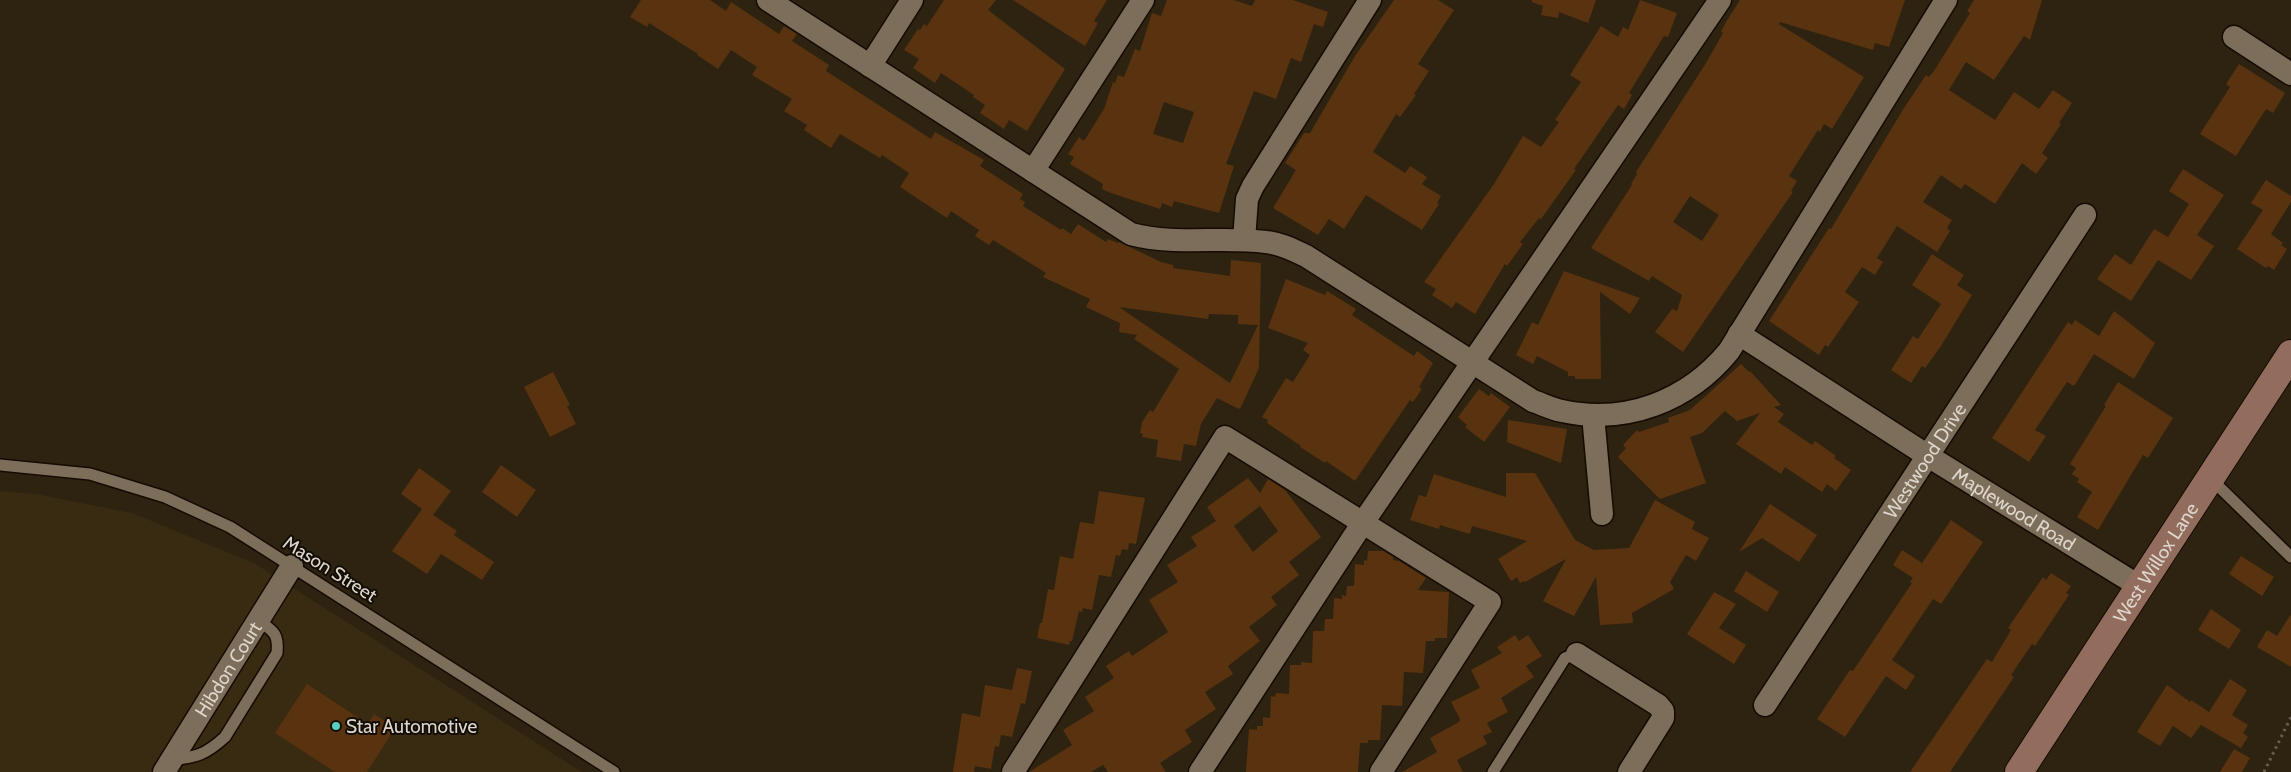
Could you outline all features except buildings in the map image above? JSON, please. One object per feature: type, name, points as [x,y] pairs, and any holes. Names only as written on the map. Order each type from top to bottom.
[{"type":"main road","name":"West Willox Lane","points":[[2019,772],[2291,354]]},
{"type":"street","points":[[768,0],[1131,234],[1152,240],[1244,240],[1267,242],[1286,247],[1306,256],[1474,362],[1509,388],[1533,401],[1561,411],[1593,415],[1623,414],[1653,407],[1678,396],[1720,362],[1946,0]]},
{"type":"street","points":[[870,66],[912,0]]},
{"type":"street","points":[[1033,171],[1143,0]]},
{"type":"street","points":[[1244,240],[1247,199],[1370,0]]},
{"type":"street","points":[[1200,772],[1362,524],[1720,0]]},
{"type":"street","points":[[2234,36],[2291,74]]},
{"type":"street","name":"Westwood Drive","points":[[1765,705],[2085,215]]},
{"type":"street","name":"Maplewood Road","points":[[1739,334],[1928,456],[2139,586]]},
{"type":"street","points":[[1593,415],[1602,514]]},
{"type":"street","points":[[1013,772],[1225,437],[1490,602],[1381,772]]},
{"type":"street","name":"Hibdon Court","points":[[167,766],[292,566]]},
{"type":"street","points":[[1577,654],[1658,705],[1663,711],[1663,718],[1629,772]]},
{"type":"lane","name":"Mason Street","points":[[0,464],[90,474],[165,497],[230,527],[614,772]]},
{"type":"lane","points":[[2210,478],[2291,557]]},
{"type":"lane","points":[[167,766],[195,758],[213,748],[225,737],[230,729],[276,653],[278,643],[275,632],[258,620]]},
{"type":"lane","points":[[1493,772],[1565,658],[1577,654]]},
{"type":"path","points":[[2264,772],[2291,717]]},
{"type":"shaded area","points":[[0,491],[36,494],[132,513],[254,563],[582,772],[0,772]]},
{"type":"place","name":"Star Automotive","points":[[336,726]]}]
